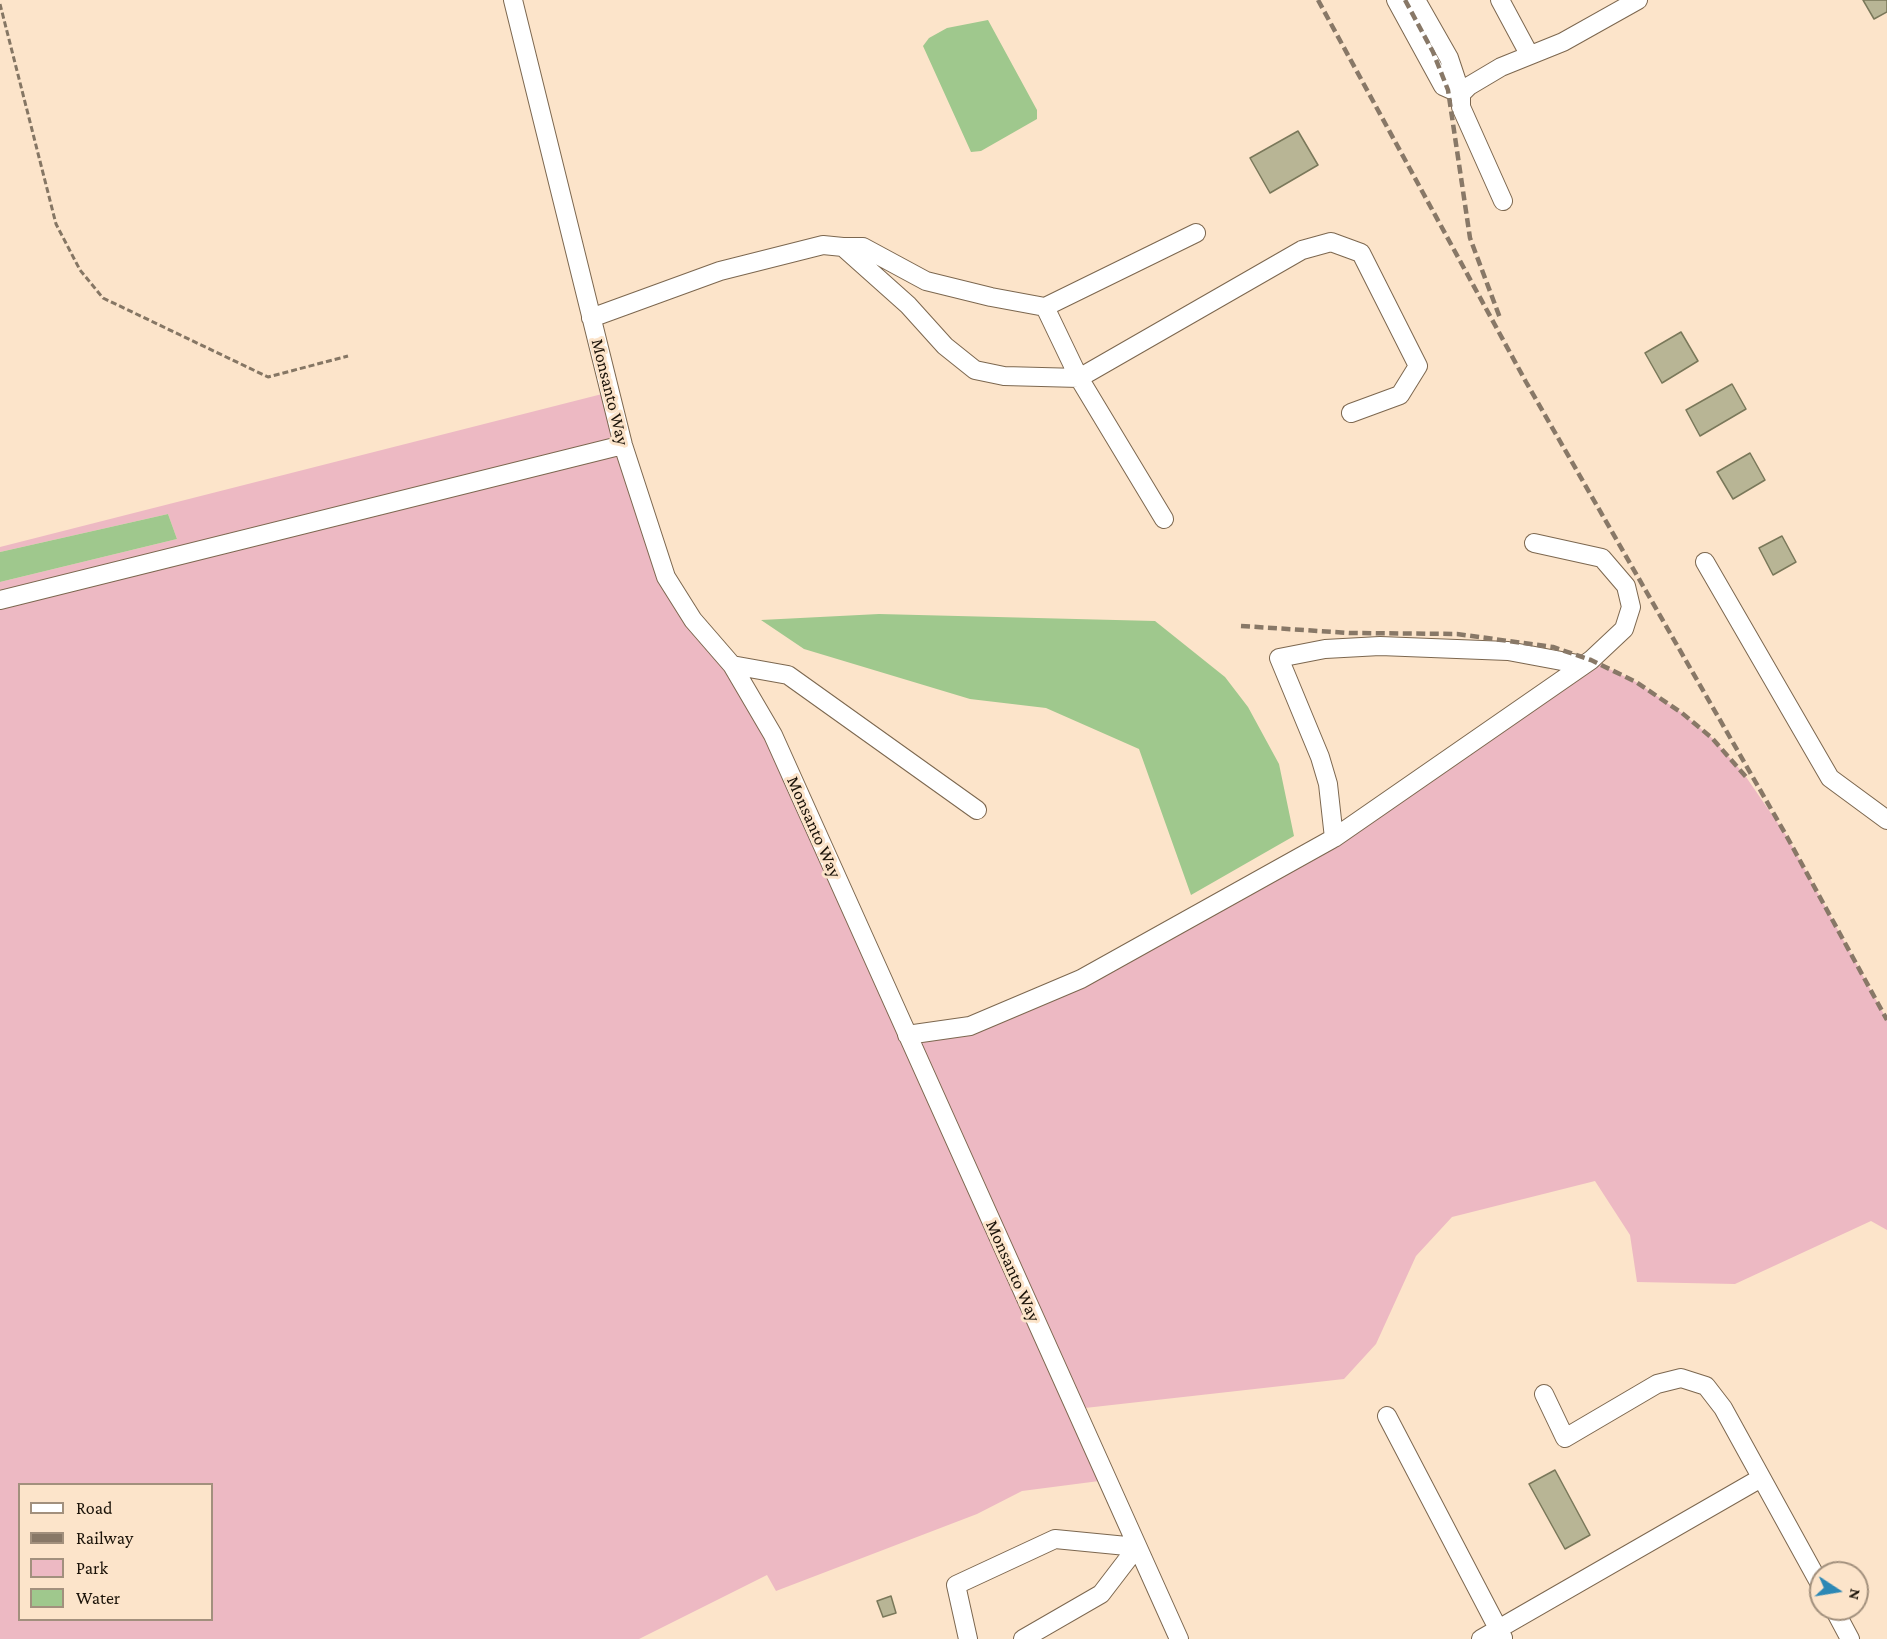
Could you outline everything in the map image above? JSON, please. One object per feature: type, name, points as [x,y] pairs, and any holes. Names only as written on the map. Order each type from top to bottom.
[{"type":"street","name":"Monsanto Way","points":[[513,0],[623,445],[666,577],[693,620],[732,665],[773,735],[1179,1639]]},
{"type":"street","points":[[1396,0],[1443,86],[1461,94]]},
{"type":"street","points":[[1416,0],[1449,58],[1461,94],[1461,107],[1503,201]]},
{"type":"street","points":[[1500,0],[1528,54]]},
{"type":"street","points":[[1461,94],[1469,86],[1528,54],[1563,42],[1638,0]]},
{"type":"street","points":[[591,318],[720,271],[823,245],[863,247],[926,281],[1045,307],[1196,233]]},
{"type":"street","points":[[843,247],[908,305],[945,346],[975,370],[1004,376],[1079,378],[1302,250],[1331,242],[1361,253],[1418,366],[1400,395],[1351,413]]},
{"type":"street","points":[[1045,307],[1079,378],[1164,519]]},
{"type":"street","points":[[0,600],[623,445]]},
{"type":"street","points":[[907,1035],[970,1026],[1081,979],[1335,838],[1583,665],[1624,629],[1631,607],[1626,586],[1602,558],[1534,543]]},
{"type":"street","points":[[1705,562],[1830,778],[1887,820]]},
{"type":"street","points":[[1335,838],[1328,784],[1320,757],[1279,658],[1325,649],[1380,646],[1508,651],[1583,665]]},
{"type":"street","points":[[732,665],[788,675],[977,810]]},
{"type":"street","points":[[1544,1394],[1565,1438],[1657,1384],[1681,1378],[1706,1386],[1723,1408],[1809,1564]]},
{"type":"street","points":[[1387,1416],[1501,1634]]},
{"type":"street","points":[[1481,1639],[1501,1634],[1761,1478]]},
{"type":"street","points":[[968,1639],[956,1585],[1055,1539],[1137,1546]]},
{"type":"street","points":[[1023,1639],[1101,1594],[1137,1546]]},
{"type":"street","points":[[1840,1621],[1850,1639]]},
{"type":"path","points":[[0,4],[56,224],[80,270],[103,298],[268,377],[348,356]]},
{"type":"green space","points":[[610,392],[666,577],[732,665],[907,1035],[970,1026],[1081,979],[1334,838],[1591,660],[1636,682],[1682,713],[1712,738],[1744,774],[1786,835],[1887,1020],[1887,1230],[1871,1221],[1735,1284],[1637,1282],[1630,1235],[1595,1181],[1452,1217],[1416,1256],[1376,1344],[1344,1379],[1076,1409],[1107,1480],[1022,1491],[977,1514],[776,1591],[767,1575],[639,1639],[0,1639],[0,582],[177,539],[168,514],[0,552],[0,547]]},
{"type":"water","points":[[988,20],[1037,110],[1037,119],[981,151],[971,152],[923,46],[929,38],[947,28]]},
{"type":"water","points":[[168,514],[177,539],[0,582],[0,552]]},
{"type":"water","points":[[879,614],[1155,621],[1225,677],[1248,707],[1279,764],[1294,836],[1191,895],[1139,749],[1046,708],[970,699],[804,649],[761,620]]},
{"type":"building","points":[[1863,0],[1887,0],[1887,12],[1874,19]]},
{"type":"building","points":[[1298,131],[1318,165],[1270,193],[1250,158]]},
{"type":"building","points":[[1681,332],[1698,361],[1662,383],[1645,353]]},
{"type":"building","points":[[1732,384],[1746,409],[1700,436],[1686,410]]},
{"type":"building","points":[[1750,453],[1765,480],[1733,499],[1717,472]]},
{"type":"building","points":[[1782,536],[1796,562],[1773,575],[1759,548]]},
{"type":"building","points":[[1555,1470],[1590,1535],[1565,1549],[1529,1484]]},
{"type":"building","points":[[891,1596],[896,1613],[883,1617],[877,1601]]},
{"type":"railway","points":[[1318,0],[1526,382],[1786,835],[1887,1020]]},
{"type":"railway","points":[[1405,0],[1433,52],[1448,90],[1470,238],[1500,318]]},
{"type":"railway","points":[[1241,626],[1350,633],[1457,634],[1553,647],[1591,660],[1636,682],[1682,713],[1712,738],[1747,778]]}]
